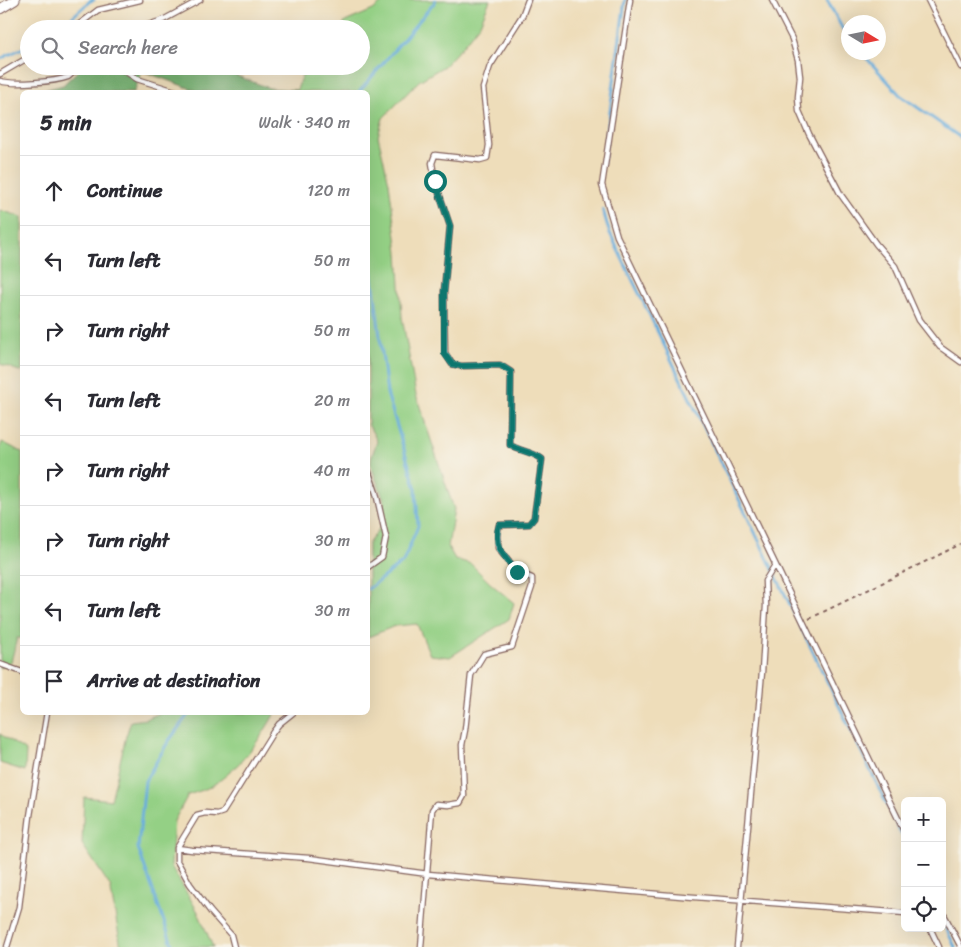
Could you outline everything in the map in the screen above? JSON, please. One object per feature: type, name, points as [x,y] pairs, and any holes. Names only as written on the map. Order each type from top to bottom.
[{"type":"street","points":[[0,8],[14,0]]},
{"type":"lane","points":[[85,20],[98,10],[140,0]]},
{"type":"lane","points":[[163,20],[200,0]]},
{"type":"lane","points":[[422,947],[432,810],[436,804],[460,803],[464,796],[462,745],[466,730],[471,675],[484,654],[512,647],[529,598],[532,578],[517,572],[498,548],[499,525],[529,524],[534,518],[542,459],[535,453],[517,450],[510,445],[511,372],[500,365],[461,366],[452,364],[444,353],[444,292],[450,226],[435,181],[432,163],[435,155],[480,160],[487,158],[489,145],[483,88],[490,66],[522,16],[528,0]]},
{"type":"lane","points":[[630,0],[602,185],[617,236],[901,826]]},
{"type":"lane","points":[[772,0],[792,40],[798,60],[800,77],[799,112],[809,134],[841,195],[876,244],[895,266],[920,320],[940,347],[961,362]]},
{"type":"lane","points":[[928,0],[961,68]]},
{"type":"lane","points":[[0,74],[20,62]]},
{"type":"lane","points":[[0,81],[6,83],[43,82],[69,75]]},
{"type":"lane","points":[[133,75],[172,90]]},
{"type":"lane","points":[[370,476],[386,537],[382,557],[370,565]]},
{"type":"lane","points":[[737,947],[762,672],[766,606],[765,582],[775,566]]},
{"type":"lane","points":[[0,664],[20,671]]},
{"type":"lane","points":[[7,947],[19,906],[30,816],[47,715]]},
{"type":"lane","points":[[234,947],[231,935],[190,884],[177,861],[177,848],[197,815],[223,812],[273,732],[290,715]]},
{"type":"lane","points":[[177,848],[309,858],[428,874],[901,913]]},
{"type":"lane","points":[[946,919],[961,947]]},
{"type":"lane","points":[[932,932],[939,947]]},
{"type":"path","points":[[803,622],[961,544]]},
{"type":"green space","points":[[385,0],[490,0],[480,24],[459,50],[444,66],[419,81],[383,118],[378,136],[389,183],[398,253],[402,317],[416,395],[454,509],[448,547],[455,559],[471,564],[514,603],[509,619],[450,657],[430,655],[417,624],[395,626],[370,636],[370,541],[381,526],[384,500],[371,466],[371,459],[377,441],[370,428],[370,90],[297,90],[303,75],[370,75],[370,20],[350,20],[373,10]]},
{"type":"green space","points":[[74,75],[140,75],[135,90],[44,90],[63,85]]},
{"type":"green space","points":[[153,75],[235,75],[269,88],[297,90],[194,90]]},
{"type":"green space","points":[[0,210],[20,216],[20,371],[0,364]]},
{"type":"green space","points":[[2,442],[20,451],[20,638],[17,638],[11,662],[0,668],[0,448]]},
{"type":"green space","points":[[155,715],[274,715],[241,762],[210,787],[188,795],[174,821],[171,866],[198,912],[213,947],[121,947],[110,886],[82,844],[84,797],[111,800],[131,721],[146,719]]},
{"type":"green space","points":[[0,734],[26,751],[25,771],[0,763]]},
{"type":"waterway","points":[[69,20],[90,1],[94,0]]},
{"type":"waterway","points":[[361,90],[435,0]]},
{"type":"waterway","points":[[603,163],[625,0]]},
{"type":"waterway","points":[[827,0],[841,26]]},
{"type":"waterway","points":[[0,59],[20,49]]},
{"type":"waterway","points":[[868,60],[900,95],[961,138]]},
{"type":"waterway","points":[[603,210],[609,231],[901,834]]},
{"type":"waterway","points":[[370,256],[387,393],[416,489],[418,526],[403,562],[370,587]]},
{"type":"waterway","points":[[173,947],[138,848],[145,781],[168,742],[188,715]]},
{"type":"waterway","points":[[946,928],[955,947]]},
{"type":"route","points":[[435,181],[450,226],[444,292],[444,353],[452,364],[461,366],[500,365],[511,372],[510,445],[517,450],[535,453],[542,459],[534,518],[529,524],[499,525],[498,548],[517,572]]}]
